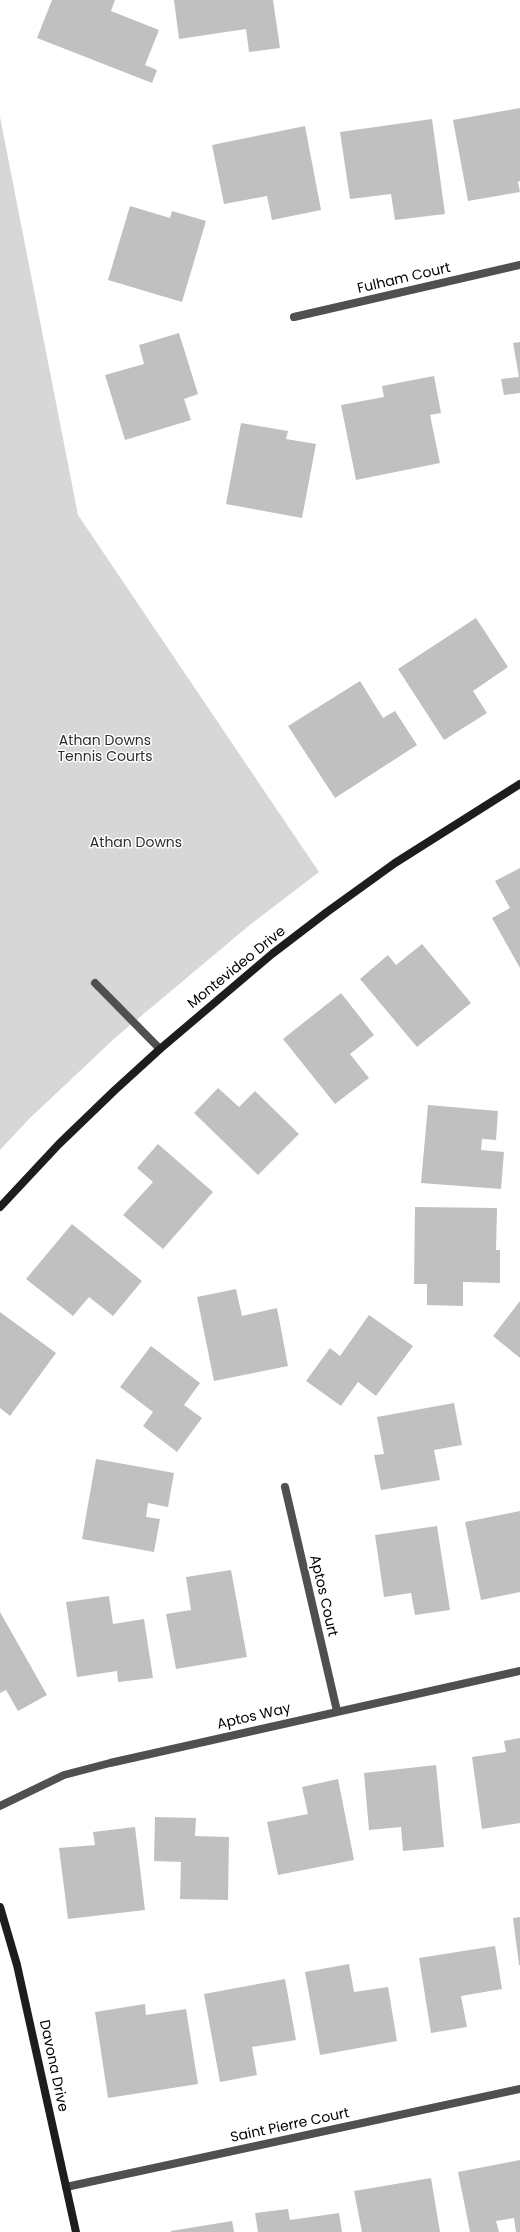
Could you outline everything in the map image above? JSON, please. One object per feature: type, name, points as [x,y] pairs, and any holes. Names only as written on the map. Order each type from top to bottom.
[{"type":"street","name":"Fulham Court","points":[[294,317],[520,266]]},
{"type":"street","name":"Montevideo Drive","points":[[0,1207],[59,1144],[160,1049],[228,990],[326,912],[438,835],[520,784]]},
{"type":"street","points":[[94,983],[160,1049]]},
{"type":"street","name":"Aptos Court","points":[[285,1487],[337,1711]]},
{"type":"street","name":"Aptos Way","points":[[0,1806],[64,1776],[110,1763],[520,1671]]},
{"type":"street","name":"Davona Drive","points":[[0,1907],[17,1965],[76,2232]]},
{"type":"street","name":"Saint Pierre Court","points":[[66,2187],[520,2089]]},
{"type":"green space","name":"Athan Downs","points":[[0,117],[78,515],[319,872],[251,924],[116,1037],[29,1119],[0,1150]]},
{"type":"building","points":[[52,0],[115,0],[111,11],[159,30],[145,65],[157,70],[152,83],[37,38]]},
{"type":"building","points":[[174,0],[273,0],[280,48],[249,52],[246,29],[179,39]]},
{"type":"building","points":[[520,108],[520,181],[518,182],[520,192],[468,201],[453,120]]},
{"type":"building","points":[[432,119],[445,214],[395,220],[391,194],[350,199],[340,132]]},
{"type":"building","points":[[305,126],[321,210],[272,220],[267,196],[224,204],[212,145]]},
{"type":"building","points":[[130,206],[170,218],[172,211],[206,221],[182,302],[108,280]]},
{"type":"building","points":[[179,333],[198,394],[184,399],[191,420],[125,440],[105,375],[144,364],[139,345]]},
{"type":"building","points":[[520,342],[520,393],[504,395],[501,379],[519,377],[513,343]]},
{"type":"building","points":[[434,376],[441,413],[430,415],[440,463],[356,480],[341,405],[384,397],[382,386]]},
{"type":"building","points":[[241,423],[288,431],[286,439],[316,444],[302,518],[226,504]]},
{"type":"building","points":[[476,618],[508,667],[473,691],[487,713],[444,740],[398,669]]},
{"type":"building","points":[[360,681],[383,718],[395,711],[417,745],[335,798],[288,726]]},
{"type":"building","points":[[520,868],[520,968],[492,918],[510,908],[495,881]]},
{"type":"building","points":[[422,944],[471,1003],[417,1047],[360,979],[388,955],[396,965]]},
{"type":"building","points":[[341,993],[374,1035],[350,1054],[369,1078],[335,1104],[283,1039]]},
{"type":"building","points":[[218,1088],[239,1107],[255,1091],[299,1134],[258,1175],[194,1113]]},
{"type":"building","points":[[428,1105],[498,1111],[496,1140],[482,1139],[481,1150],[504,1152],[501,1189],[421,1183]]},
{"type":"building","points":[[158,1144],[213,1192],[163,1249],[123,1215],[153,1182],[137,1168]]},
{"type":"building","points":[[415,1207],[497,1208],[496,1250],[500,1250],[500,1283],[463,1282],[463,1306],[427,1305],[427,1284],[414,1284]]},
{"type":"building","points":[[72,1224],[142,1281],[113,1316],[89,1297],[73,1316],[26,1279]]},
{"type":"building","points":[[236,1289],[242,1316],[277,1308],[288,1366],[214,1381],[197,1297]]},
{"type":"building","points":[[520,1301],[520,1358],[493,1336]]},
{"type":"building","points":[[0,1312],[56,1353],[10,1416],[0,1408]]},
{"type":"building","points":[[369,1315],[413,1346],[376,1396],[358,1382],[341,1406],[306,1381],[330,1348],[340,1356]]},
{"type":"building","points":[[151,1346],[200,1383],[184,1405],[202,1418],[177,1452],[143,1426],[153,1412],[120,1387]]},
{"type":"building","points":[[454,1403],[462,1445],[434,1450],[440,1480],[381,1490],[374,1455],[384,1454],[377,1417]]},
{"type":"building","points":[[96,1459],[174,1473],[168,1507],[148,1503],[146,1517],[160,1519],[154,1552],[82,1539]]},
{"type":"building","points":[[520,1511],[520,1592],[481,1600],[465,1522]]},
{"type":"building","points":[[437,1526],[450,1610],[415,1615],[411,1593],[384,1597],[375,1535]]},
{"type":"building","points":[[231,1570],[247,1657],[176,1669],[166,1614],[191,1610],[186,1577]]},
{"type":"building","points":[[109,1596],[113,1624],[144,1619],[153,1678],[118,1682],[117,1671],[77,1677],[66,1602]]},
{"type":"building","points":[[0,1612],[47,1695],[18,1711],[6,1690],[0,1693]]},
{"type":"building","points":[[520,1738],[520,1823],[482,1829],[472,1757],[506,1752],[504,1741]]},
{"type":"building","points":[[436,1765],[444,1847],[403,1851],[401,1827],[369,1830],[364,1773]]},
{"type":"building","points":[[338,1779],[354,1860],[278,1875],[267,1822],[308,1814],[302,1787]]},
{"type":"building","points":[[155,1817],[196,1818],[195,1836],[229,1837],[228,1900],[180,1899],[181,1862],[154,1861]]},
{"type":"building","points":[[135,1827],[145,1910],[68,1919],[59,1848],[95,1845],[93,1832]]},
{"type":"building","points":[[520,1917],[520,1965],[519,1965],[513,1918]]},
{"type":"building","points":[[495,1946],[502,1989],[461,1996],[467,2027],[431,2033],[419,1958]]},
{"type":"building","points":[[349,1964],[354,1992],[388,1987],[397,2041],[320,2055],[305,1972]]},
{"type":"building","points":[[285,1979],[296,2040],[252,2047],[257,2075],[220,2082],[204,1994]]},
{"type":"building","points":[[145,2004],[146,2015],[186,2009],[198,2084],[108,2098],[95,2012]]},
{"type":"building","points":[[520,2160],[520,2232],[516,2232],[514,2218],[496,2221],[499,2232],[470,2232],[458,2172]]},
{"type":"building","points":[[431,2178],[440,2232],[362,2232],[354,2191]]},
{"type":"building","points":[[288,2209],[290,2220],[339,2213],[342,2232],[258,2232],[255,2213]]},
{"type":"building","points":[[232,2221],[234,2232],[171,2232],[171,2231]]},
{"type":"park label","name":"Athan Downs Tennis Courts","points":[[105,750]]}]
